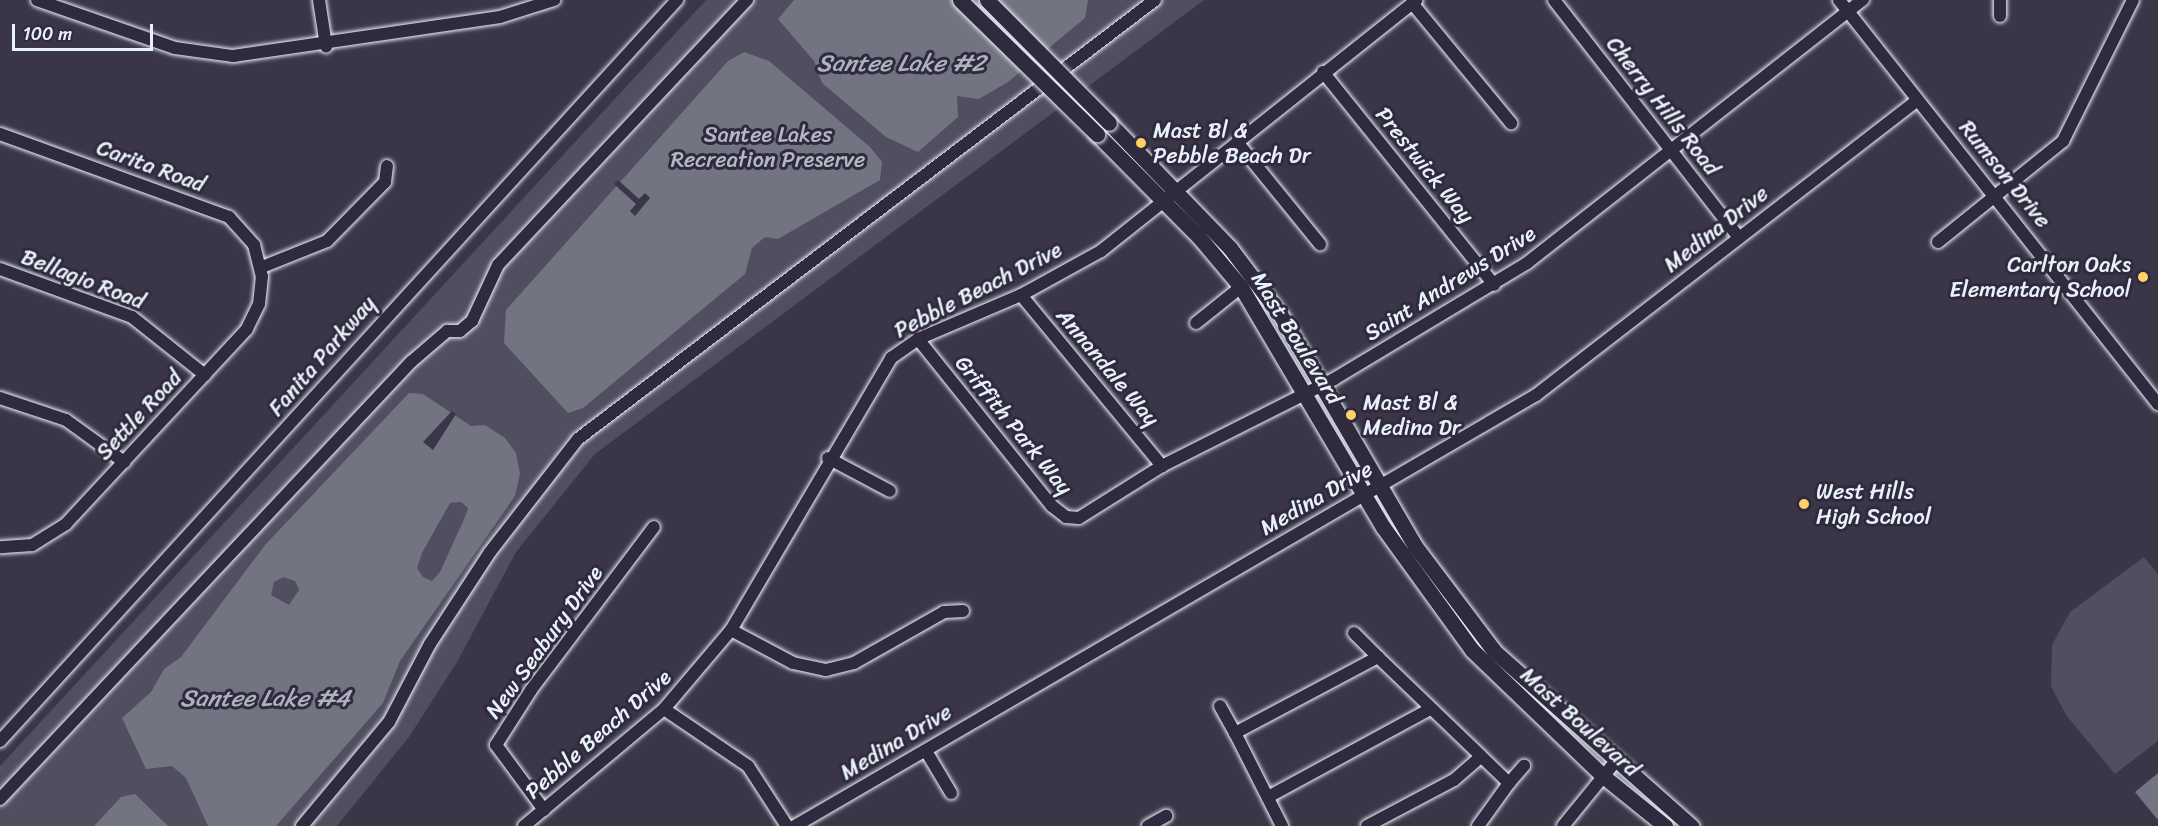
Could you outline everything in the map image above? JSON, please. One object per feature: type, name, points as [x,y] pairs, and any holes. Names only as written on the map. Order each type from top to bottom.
[{"type":"main road","name":"Mast Boulevard","points":[[960,0],[1165,202],[1241,287],[1305,390],[1364,495],[1418,581],[1472,650],[1603,776],[1665,826]]},
{"type":"main road","name":"Mast Boulevard","points":[[987,0],[1178,192],[1280,314],[1420,554],[1494,651],[1615,762],[1691,826]]},
{"type":"street","points":[[37,0],[196,53],[246,56],[326,46],[500,17],[554,0]]},
{"type":"street","points":[[319,0],[326,46]]},
{"type":"street","name":"Fanita Parkway","points":[[0,741],[677,0]]},
{"type":"street","points":[[0,799],[411,362],[447,331],[460,331],[472,321],[498,265],[747,0]]},
{"type":"street","points":[[302,826],[389,722],[430,644],[490,552],[578,439],[1155,0]]},
{"type":"street","name":"Cherry Hills Road","points":[[1554,0],[1739,238]]},
{"type":"street","name":"Rumson Drive","points":[[1839,0],[1917,100],[1996,195],[2158,404]]},
{"type":"street","name":"Saint Andrews Drive","points":[[1087,513],[1162,466],[1305,390],[1321,385],[1494,285],[1863,0]]},
{"type":"street","points":[[2000,0],[2000,15]]},
{"type":"street","points":[[1938,242],[2063,141],[2133,0]]},
{"type":"street","points":[[1414,2],[1511,123]]},
{"type":"street","name":"Pebble Beach Drive","points":[[525,826],[664,709],[731,630],[879,373],[918,339],[1022,296],[1101,251],[1178,192],[1323,72],[1414,2]]},
{"type":"street","name":"Prestwick Way","points":[[1323,72],[1494,285]]},
{"type":"street","name":"Medina Drive","points":[[795,826],[1536,395],[1917,100]]},
{"type":"street","name":"Carita Road","points":[[0,134],[220,213],[249,237],[262,267]]},
{"type":"street","points":[[1237,142],[1320,244]]},
{"type":"street","points":[[262,267],[327,241],[385,182],[387,166]]},
{"type":"street","name":"Settle Road","points":[[1,552],[32,544],[58,531],[205,375],[252,321],[262,267]]},
{"type":"street","name":"Bellagio Road","points":[[0,269],[132,317],[205,375]]},
{"type":"street","points":[[1196,323],[1241,287]]},
{"type":"street","name":"Annandale Way","points":[[1022,296],[1162,466]]},
{"type":"street","name":"Griffith Park Way","points":[[918,339],[1058,513],[1074,519],[1087,513]]},
{"type":"street","points":[[0,398],[66,420],[124,462]]},
{"type":"street","points":[[828,458],[890,491]]},
{"type":"street","name":"New Seabury Drive","points":[[544,810],[496,745],[531,690],[654,527]]},
{"type":"street","points":[[731,630],[793,663],[826,670],[854,663],[944,612],[963,611]]},
{"type":"street","points":[[1354,633],[1509,783]]},
{"type":"street","points":[[1235,733],[1378,657]]},
{"type":"street","points":[[1220,706],[1282,826]]},
{"type":"street","points":[[664,709],[748,766],[787,826]]},
{"type":"street","points":[[1268,797],[1430,709]]},
{"type":"street","points":[[926,751],[951,793]]},
{"type":"street","points":[[1367,826],[1454,780],[1480,757]]},
{"type":"street","points":[[1563,826],[1615,762]]},
{"type":"street","points":[[1478,826],[1524,766]]},
{"type":"street","points":[[1148,826],[1166,816]]},
{"type":"green space","name":"Santee Lakes Recreation Preserve","points":[[706,0],[1204,0],[595,454],[516,552],[457,662],[409,737],[337,826],[0,826],[0,766]]},
{"type":"green space","points":[[2144,557],[2158,574],[2158,741],[2115,774],[2066,715],[2051,686],[2052,645],[2070,612]]},
{"type":"water","name":"Santee Lake #2","points":[[794,0],[1088,0],[1085,18],[1008,82],[979,99],[957,96],[958,117],[918,152],[886,137],[822,83],[814,61],[778,19]]},
{"type":"water","points":[[744,52],[769,61],[870,147],[882,162],[880,180],[778,239],[765,237],[752,248],[745,274],[583,408],[568,413],[504,343],[506,310],[728,61]]},
{"type":"water","name":"Santee Lake #4","points":[[409,393],[423,394],[471,426],[485,425],[505,438],[516,453],[520,474],[515,496],[400,661],[383,703],[276,826],[208,826],[186,778],[172,766],[146,769],[122,718],[151,692],[164,669],[181,657],[265,545]],"holes":[[[461,502],[468,508],[465,517],[440,572],[432,581],[423,577],[417,568],[422,553],[450,503]],[[283,577],[295,581],[299,590],[289,605],[271,595],[274,582]]]},
{"type":"water","points":[[2158,773],[2158,819],[2157,819],[2135,792]]},
{"type":"water","points":[[135,794],[168,826],[94,826],[121,797]]},
{"type":"pier","points":[[618,180],[639,199],[645,193],[650,198],[635,216],[630,211],[636,204],[614,184]]},
{"type":"pier","points":[[452,411],[456,414],[433,450],[423,442]]},
{"type":"place","name":"Mast Bl & Pebble Beach Dr","points":[[1141,143]]},
{"type":"place","name":"Carlton Oaks Elementary School","points":[[2143,277]]},
{"type":"place","name":"Mast Bl & Medina Dr","points":[[1351,415]]},
{"type":"place","name":"West Hills High School","points":[[1804,504]]}]
